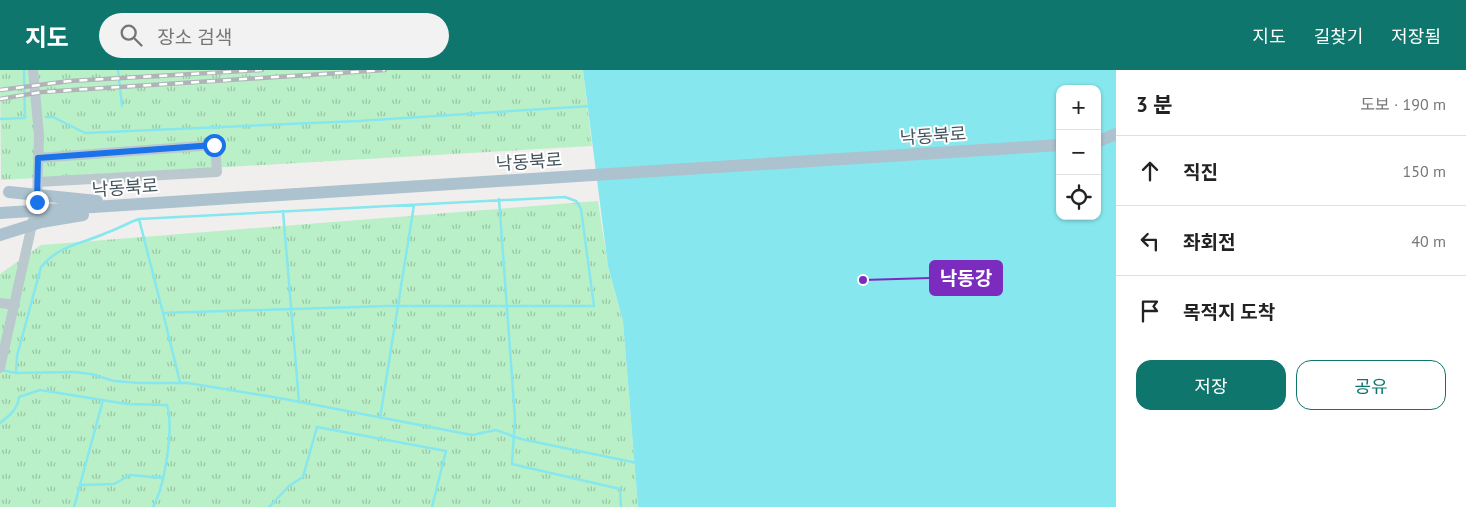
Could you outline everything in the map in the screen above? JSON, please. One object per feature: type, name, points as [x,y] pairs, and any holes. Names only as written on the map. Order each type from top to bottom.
[{"type":"main road","points":[[1101,141],[1116,134]]},
{"type":"main road","points":[[1101,143],[1116,143]]},
{"type":"main road","name":"낙동북로","points":[[0,213],[1056,145]]},
{"type":"main road","points":[[4,191],[137,205]]},
{"type":"main road","points":[[0,236],[41,222],[137,205]]},
{"type":"street","points":[[0,368],[37,202],[39,135],[33,70]]},
{"type":"street","points":[[38,158],[214,145],[217,172],[38,182]]},
{"type":"street","points":[[0,303],[15,305]]},
{"type":"green space","points":[[0,70],[583,70],[592,146],[1,180]]},
{"type":"green space","points":[[598,201],[608,266],[623,321],[638,507],[0,507],[0,274],[41,245]]},
{"type":"water","points":[[583,70],[1116,70],[1116,507],[638,507],[623,321],[608,266]]},
{"type":"waterway","points":[[0,119],[25,118],[24,70]]},
{"type":"waterway","points":[[118,70],[122,106]]},
{"type":"waterway","points":[[46,117],[53,117],[85,133],[358,121],[590,106]]},
{"type":"waterway","points":[[16,373],[17,356],[41,267],[63,249],[139,219],[163,313],[389,306],[594,306],[581,209],[576,201],[565,197],[139,219]]},
{"type":"waterway","points":[[499,199],[515,418],[512,464],[620,489],[621,507]]},
{"type":"waterway","points":[[380,418],[414,205]]},
{"type":"waterway","points":[[283,211],[299,402]]},
{"type":"waterway","points":[[163,313],[180,382]]},
{"type":"waterway","points":[[1,370],[16,373],[74,372],[91,374],[114,381],[139,383],[188,383],[279,398],[472,435],[496,430],[521,439],[637,463]]},
{"type":"waterway","points":[[0,423],[15,409],[19,397],[40,390],[127,404],[167,405],[169,442],[165,471],[153,507]]},
{"type":"waterway","points":[[74,507],[103,400]]},
{"type":"waterway","points":[[269,507],[289,486],[303,477],[317,427],[446,451],[432,507]]},
{"type":"waterway","points":[[80,485],[114,484],[130,475],[163,478]]},
{"type":"railway","points":[[0,90],[70,81],[262,70]]},
{"type":"railway","points":[[0,99],[42,92],[385,70]]},
{"type":"place","name":"낙동강","points":[[863,280]]},
{"type":"route","points":[[37,202],[38,158],[214,145]]}]
